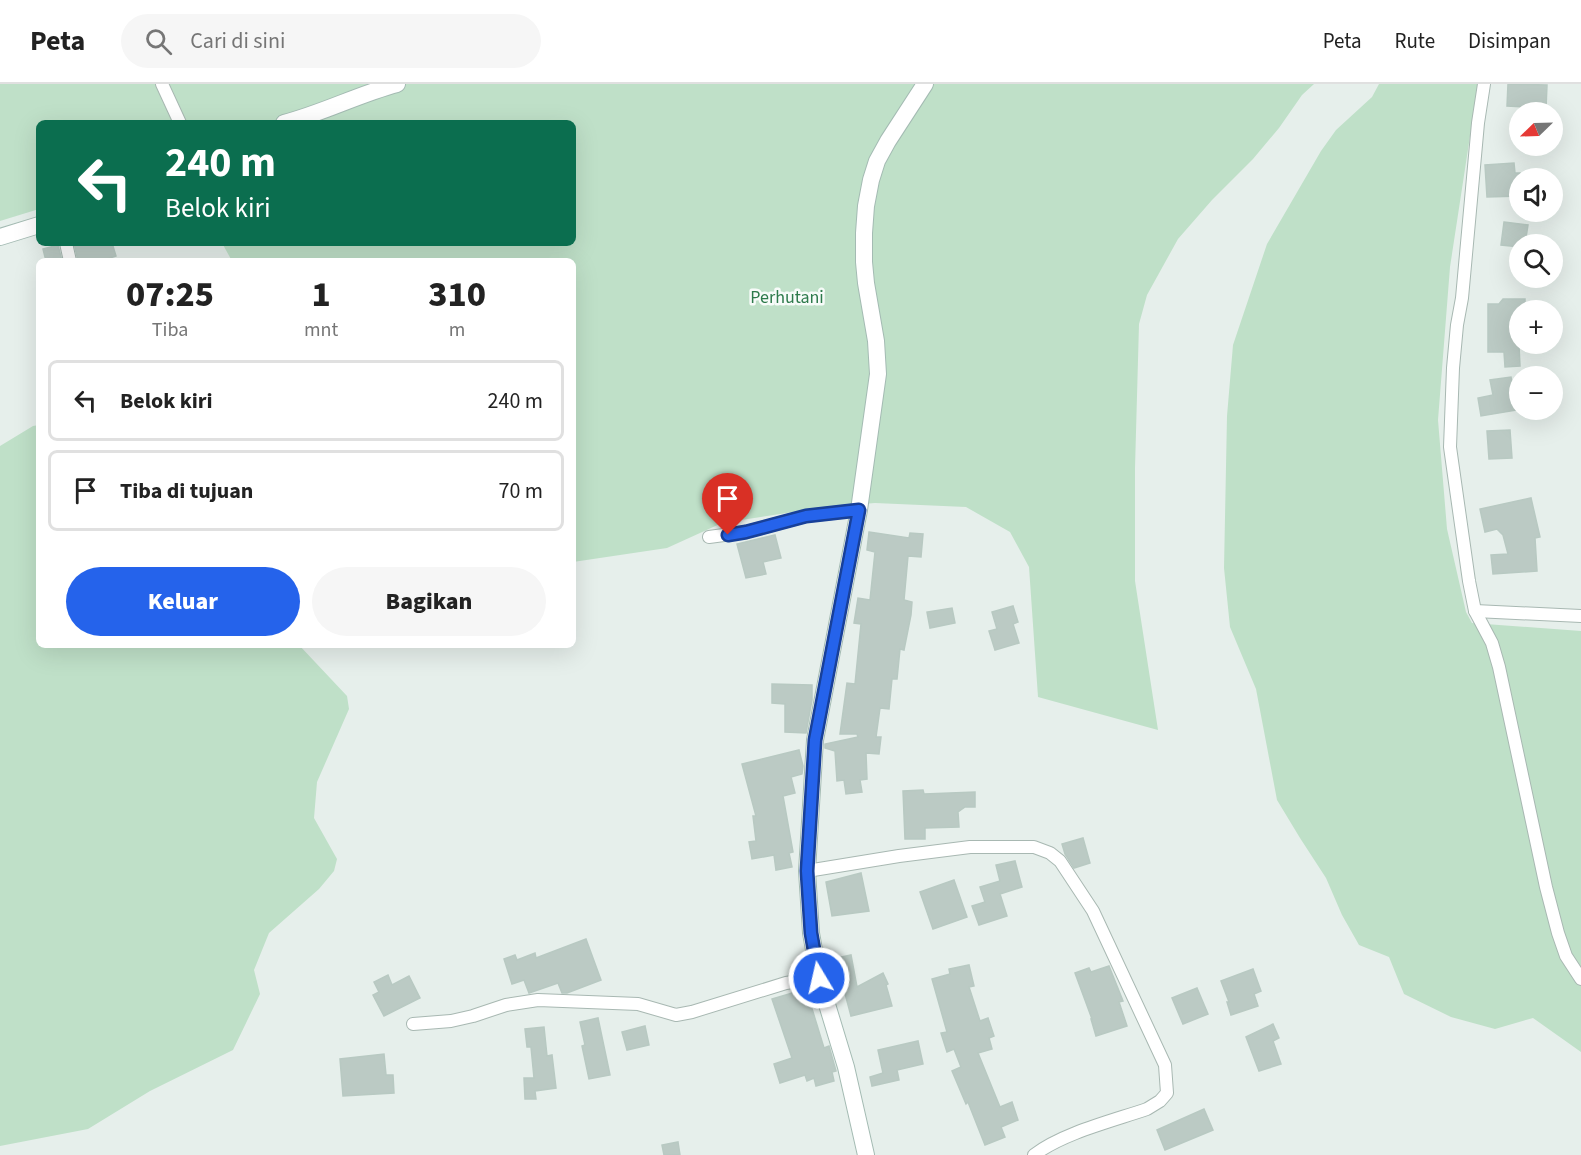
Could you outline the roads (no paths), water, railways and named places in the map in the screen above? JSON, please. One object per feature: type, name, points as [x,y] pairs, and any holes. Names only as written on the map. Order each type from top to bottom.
[{"type":"street","points":[[162,84],[179,120]]},
{"type":"street","points":[[294,120],[371,91],[397,84]]},
{"type":"street","points":[[866,1155],[846,1067],[819,978],[811,933],[807,871],[815,740],[859,510],[878,374],[876,341],[864,262],[866,206],[877,161],[925,84]]},
{"type":"street","points":[[1484,84],[1457,325],[1450,447],[1475,611],[1492,643],[1499,667],[1558,933],[1566,956],[1581,979]]},
{"type":"street","points":[[0,237],[36,226]]},
{"type":"street","points":[[710,537],[746,532],[806,516],[859,510]]},
{"type":"street","points":[[1475,611],[1581,616]]},
{"type":"street","points":[[807,871],[970,847],[1034,847],[1050,853],[1060,861],[1093,911],[1160,1055],[1164,1065],[1167,1093],[1161,1101],[1148,1109],[1061,1139],[1034,1155]]},
{"type":"street","points":[[413,1024],[451,1021],[506,1005],[538,1000],[638,1004],[676,1015],[786,983],[819,978]]},
{"type":"park label","name":"Perhutani","points":[[787,297]]}]
